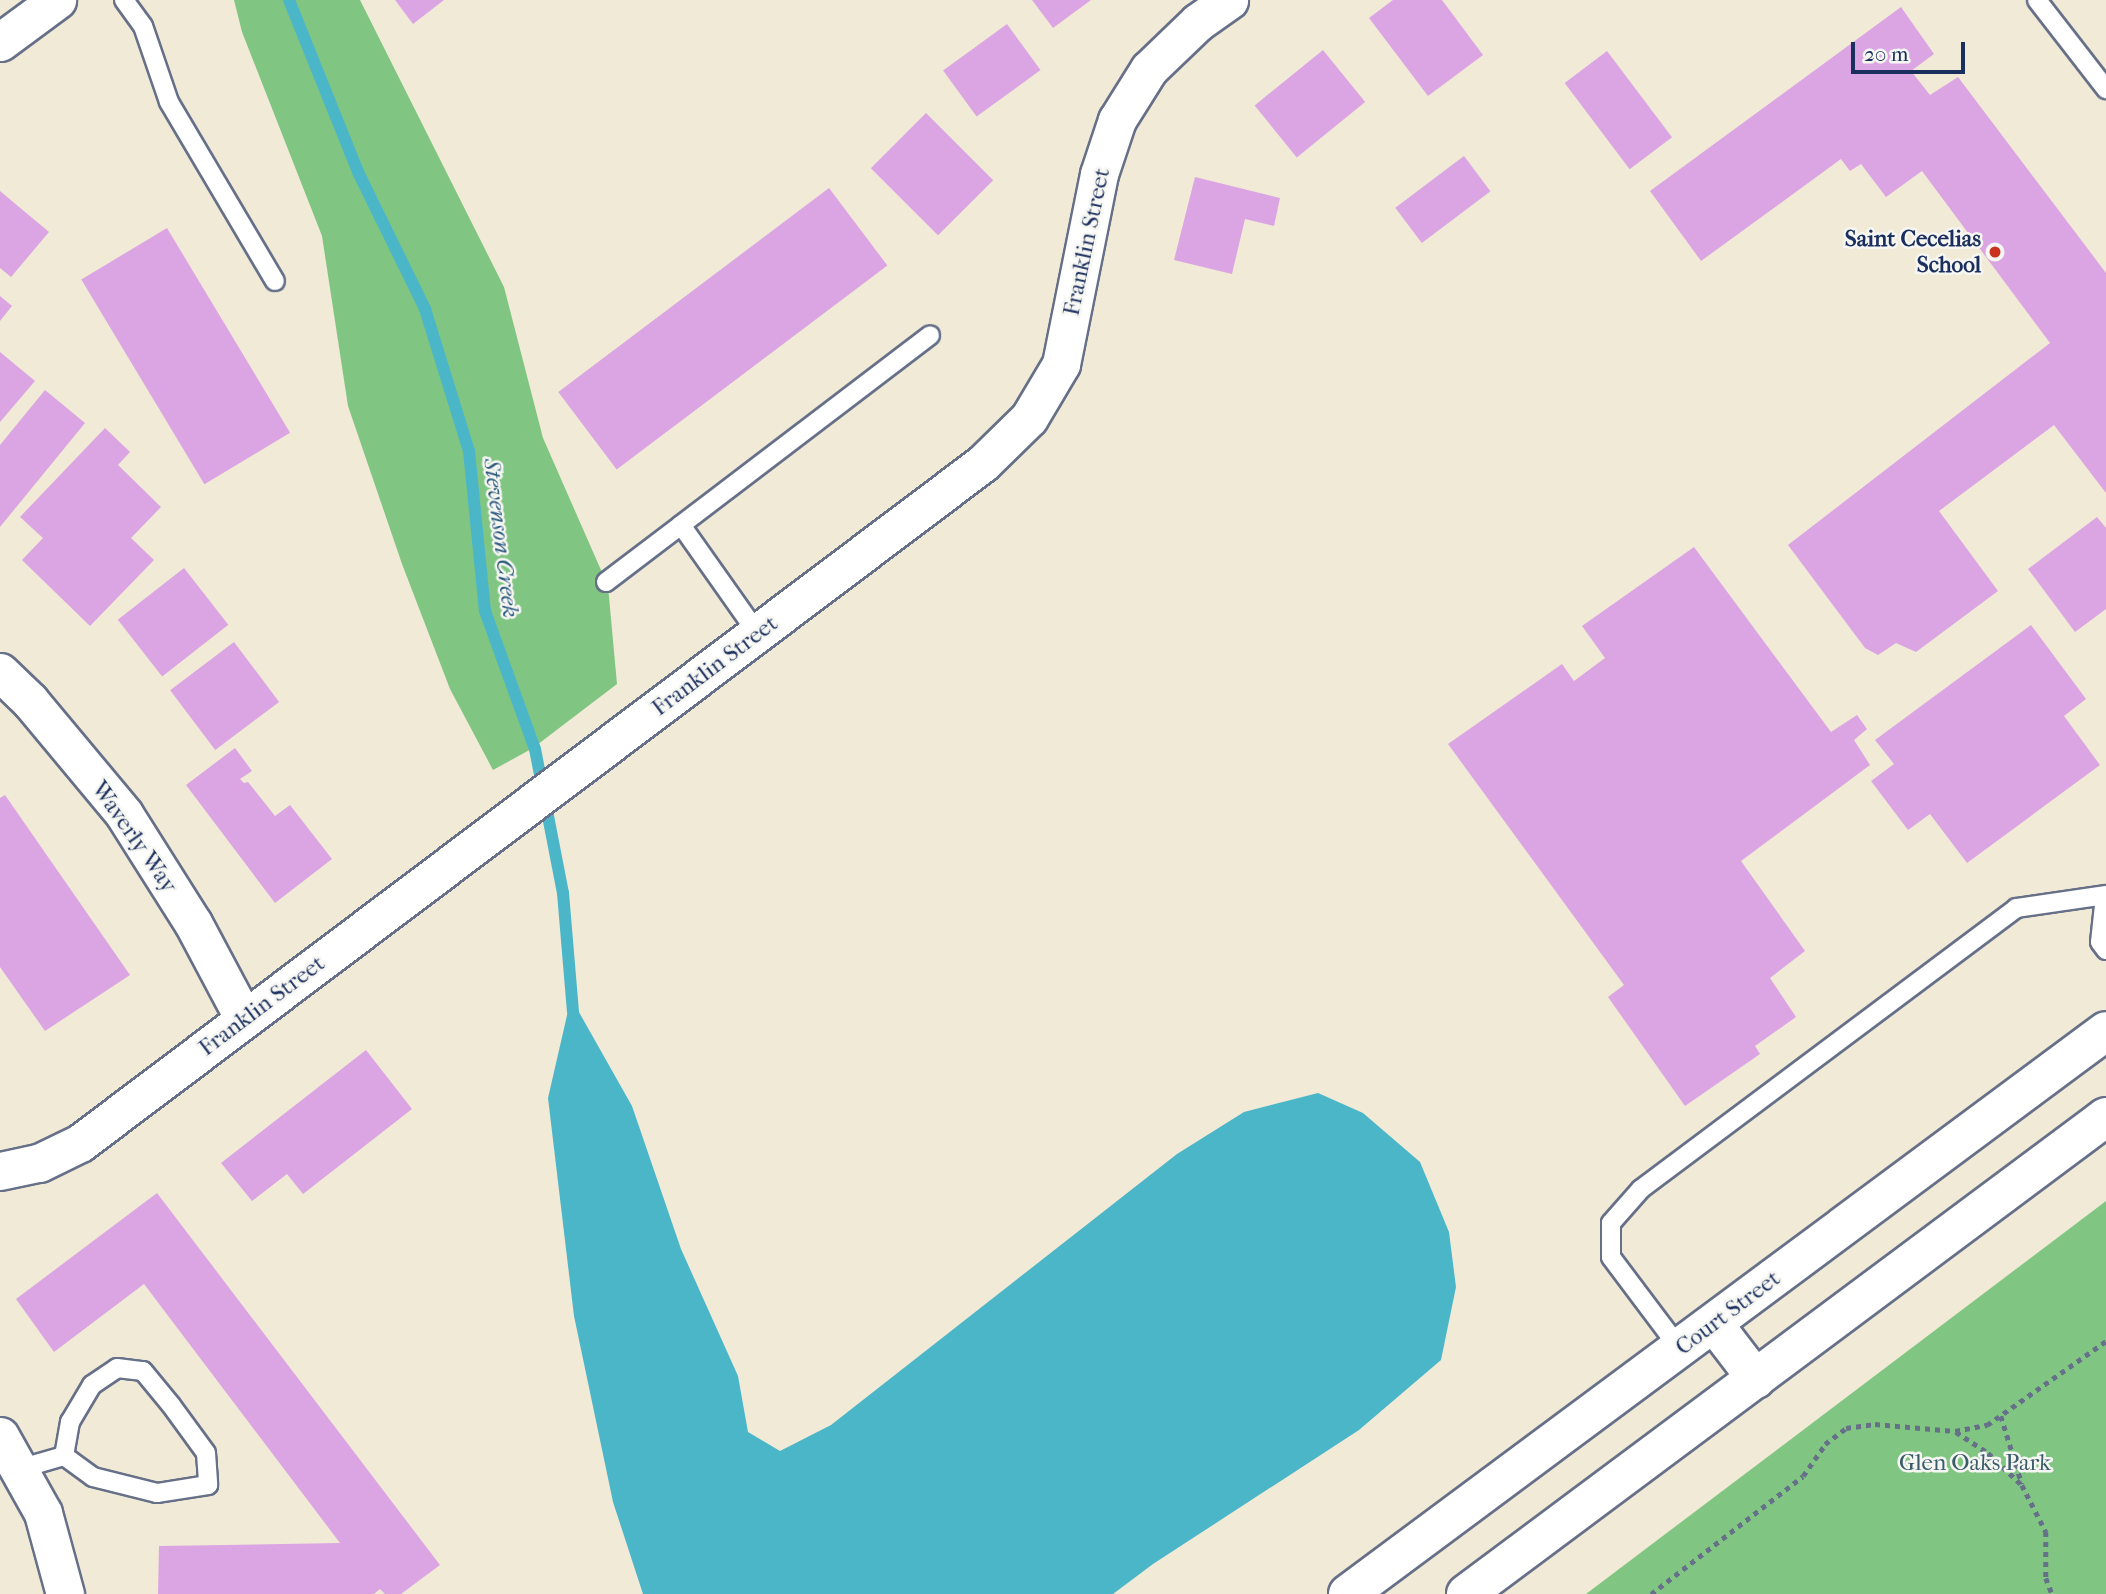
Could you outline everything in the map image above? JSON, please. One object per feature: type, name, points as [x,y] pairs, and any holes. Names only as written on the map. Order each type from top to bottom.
[{"type":"main road","name":"Court Street","points":[[1348,1594],[2106,1031]]},
{"type":"main road","points":[[1466,1594],[2106,1117]]},
{"type":"street","name":"Franklin Street","points":[[0,1171],[39,1163],[80,1143],[983,463],[1028,418],[1062,364],[1099,174],[1116,120],[1149,69],[1198,22],[1229,0]]},
{"type":"street","points":[[0,42],[36,10]]},
{"type":"street","name":"Waverly Way","points":[[0,672],[30,701],[124,814],[193,923],[244,1019]]},
{"type":"street","points":[[1714,1324],[1756,1379]]},
{"type":"street","points":[[0,1436],[43,1513],[65,1594]]},
{"type":"lane","points":[[124,0],[143,26],[169,102],[275,281]]},
{"type":"lane","points":[[2037,0],[2106,89]]},
{"type":"lane","points":[[606,582],[930,335]]},
{"type":"lane","points":[[681,525],[758,634]]},
{"type":"lane","points":[[1680,1349],[1611,1257],[1611,1223],[1642,1189],[2016,908],[2106,895],[2100,942],[2106,950]]},
{"type":"lane","points":[[117,1368],[143,1371],[206,1453],[208,1485],[157,1493],[93,1477],[64,1456],[70,1422],[92,1385],[117,1368]]},
{"type":"lane","points":[[19,1469],[64,1456]]},
{"type":"path","points":[[1651,1594],[1804,1476],[1825,1444],[1846,1428],[1875,1424],[1955,1431],[1987,1425],[2106,1340]]},
{"type":"path","points":[[2001,1416],[2022,1485],[2046,1532],[2046,1578],[2052,1594]]},
{"type":"path","points":[[1955,1431],[1988,1452],[2022,1485]]},
{"type":"green space","points":[[234,0],[360,0],[504,287],[543,438],[608,586],[617,684],[533,748],[493,770],[450,689],[402,564],[348,406],[322,236],[242,32]]},
{"type":"green space","name":"Glen Oaks Park","points":[[2106,1201],[2106,1594],[1586,1594]]},
{"type":"water","points":[[571,998],[632,1106],[681,1249],[738,1376],[748,1432],[780,1451],[831,1425],[1177,1154],[1244,1112],[1318,1093],[1363,1113],[1420,1162],[1449,1232],[1456,1287],[1441,1360],[1359,1430],[1153,1564],[1113,1594],[643,1594],[613,1502],[574,1316],[548,1098]]},
{"type":"building","points":[[395,0],[444,0],[413,24]]},
{"type":"building","points":[[1032,0],[1091,0],[1053,28]]},
{"type":"building","points":[[1393,0],[1442,0],[1483,55],[1428,96],[1369,18]]},
{"type":"building","points":[[1901,7],[1934,54],[1911,71],[1930,95],[1958,77],[2106,273],[2106,493],[2054,425],[1939,511],[1998,591],[1916,652],[1896,643],[1878,655],[1865,648],[1788,545],[2050,343],[1922,171],[1886,197],[1861,164],[1850,171],[1841,159],[1701,261],[1650,191]]},
{"type":"building","points":[[1007,24],[1041,70],[977,117],[943,70]]},
{"type":"building","points":[[1323,50],[1365,102],[1297,157],[1255,105]]},
{"type":"building","points":[[1607,51],[1672,137],[1630,169],[1565,83]]},
{"type":"building","points":[[926,113],[993,180],[938,235],[871,168]]},
{"type":"building","points":[[1464,156],[1490,191],[1422,243],[1395,208]]},
{"type":"building","points":[[1195,177],[1280,198],[1274,226],[1245,219],[1232,274],[1174,260]]},
{"type":"building","points":[[829,188],[887,265],[617,469],[558,392]]},
{"type":"building","points":[[0,191],[49,232],[11,277],[0,268]]},
{"type":"building","points":[[167,228],[290,433],[204,484],[81,280]]},
{"type":"building","points":[[0,296],[12,306],[0,321]]},
{"type":"building","points":[[0,352],[35,381],[0,422]]},
{"type":"building","points":[[45,390],[85,423],[0,527],[0,445]]},
{"type":"building","points":[[105,428],[130,452],[118,465],[161,507],[131,538],[154,560],[90,626],[22,560],[43,538],[20,517]]},
{"type":"building","points":[[2097,517],[2106,528],[2106,609],[2075,632],[2028,569]]},
{"type":"building","points":[[1694,547],[1831,732],[1857,715],[1867,729],[1854,740],[1870,765],[1741,861],[1805,951],[1770,978],[1796,1017],[1755,1046],[1760,1054],[1685,1106],[1608,997],[1624,985],[1448,744],[1562,664],[1574,681],[1605,658],[1582,626]]},
{"type":"building","points":[[184,568],[228,625],[162,676],[118,620]]},
{"type":"building","points":[[2031,625],[2086,699],[2064,716],[2100,765],[1967,863],[1930,814],[1908,830],[1871,781],[1894,764],[1875,740]]},
{"type":"building","points":[[234,642],[279,702],[215,750],[170,690]]},
{"type":"building","points":[[235,748],[252,771],[240,779],[244,783],[248,782],[275,816],[290,805],[332,859],[275,903],[186,785]]},
{"type":"building","points":[[5,795],[130,975],[45,1031],[0,967],[0,798]]},
{"type":"building","points":[[366,1050],[412,1109],[303,1194],[287,1174],[252,1201],[221,1163]]},
{"type":"building","points":[[157,1193],[440,1565],[401,1594],[385,1594],[380,1589],[374,1594],[158,1594],[159,1546],[340,1543],[144,1284],[54,1352],[16,1299]]},
{"type":"waterway","name":"Stevenson Creek","points":[[289,0],[358,172],[425,309],[469,451],[485,611],[535,749],[563,893],[573,1012]]},
{"type":"place","name":"Saint Cecelias School","points":[[1995,252]]}]
